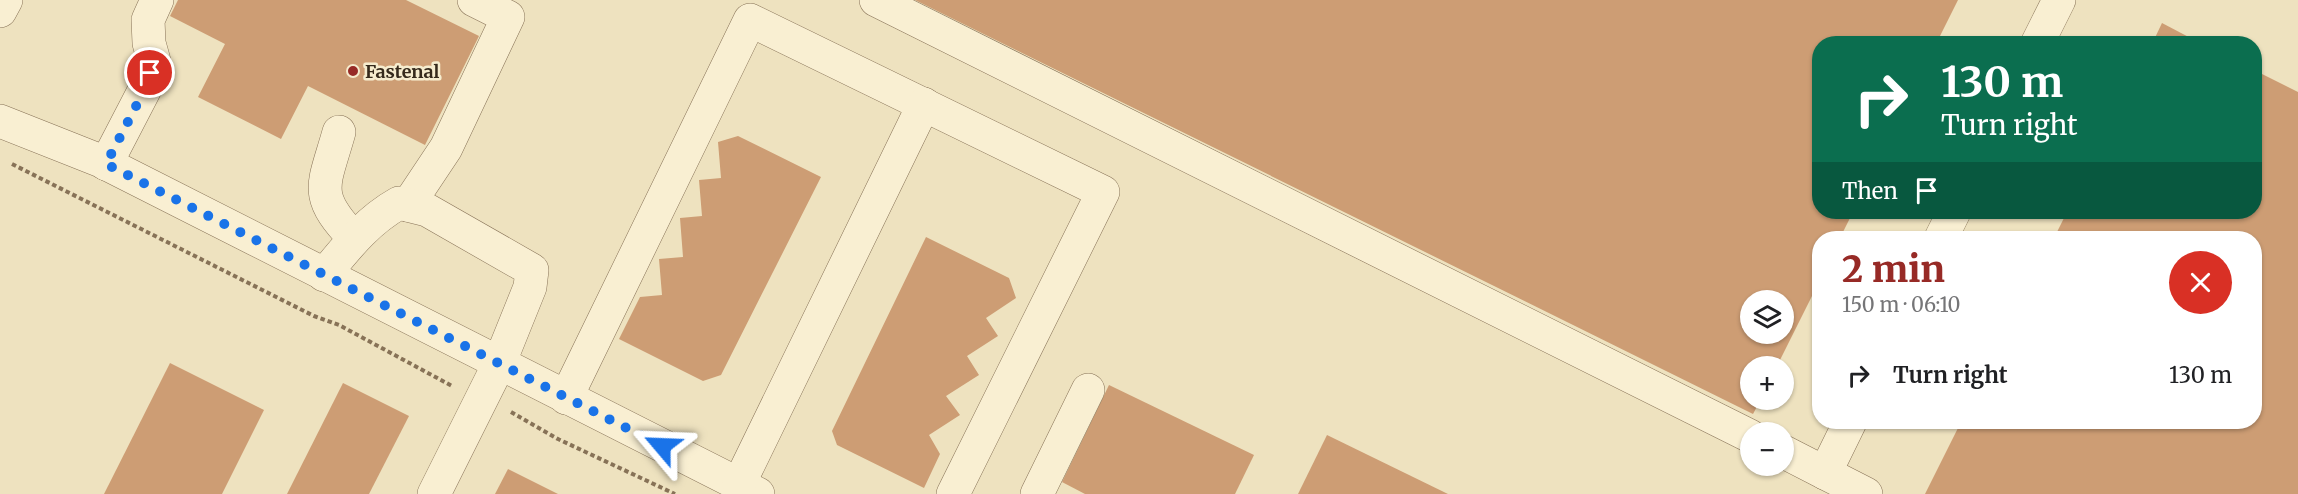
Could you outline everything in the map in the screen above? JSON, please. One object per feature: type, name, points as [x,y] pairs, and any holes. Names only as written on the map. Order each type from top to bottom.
[{"type":"street","points":[[0,11],[6,0]]},
{"type":"street","points":[[106,164],[147,85],[153,61],[148,21],[157,0]]},
{"type":"street","points":[[418,207],[508,17],[474,0]]},
{"type":"street","points":[[876,0],[1740,431]]},
{"type":"street","points":[[2041,36],[2059,0]]},
{"type":"street","points":[[566,398],[750,20],[1103,192],[953,494]]},
{"type":"street","points":[[0,121],[106,164],[749,489],[924,104]]},
{"type":"street","points":[[339,132],[324,195],[332,216],[354,238]]},
{"type":"street","points":[[324,275],[354,238],[379,214],[399,203],[418,207],[532,270],[530,287],[499,364],[434,494]]},
{"type":"street","points":[[1037,494],[1088,390]]},
{"type":"street","points":[[1825,473],[1847,429]]},
{"type":"street","points":[[1794,457],[1866,494]]},
{"type":"path","points":[[9,162],[314,316],[359,335],[480,402],[512,412],[558,440],[675,494]]},
{"type":"building","points":[[178,0],[406,0],[479,36],[425,145],[308,86],[281,139],[198,97],[225,44],[170,16]]},
{"type":"building","points":[[915,0],[1958,0],[1940,36],[1812,36],[1812,219],[1850,219],[1844,231],[1812,231],[1812,296],[1794,332],[1794,290],[1740,290],[1740,344],[1788,344],[1782,356],[1740,356],[1740,408]]},
{"type":"building","points":[[2162,23],[2187,36],[2156,36]]},
{"type":"building","points":[[2262,74],[2298,92],[2298,494],[1925,494],[1958,429],[2262,429],[2262,231],[2058,231],[2064,219],[2262,219]]},
{"type":"building","points":[[738,136],[821,177],[721,375],[703,381],[619,339],[640,297],[662,295],[659,259],[683,257],[680,218],[702,216],[699,180],[721,178],[718,142]]},
{"type":"building","points":[[926,237],[1009,278],[1016,298],[986,318],[998,336],[967,356],[979,375],[946,396],[960,415],[929,435],[940,454],[924,488],[837,445],[832,431]]},
{"type":"building","points":[[170,363],[264,410],[222,494],[104,494]]},
{"type":"building","points":[[343,383],[409,416],[369,494],[287,494]]},
{"type":"building","points":[[1109,385],[1254,455],[1235,494],[1085,494],[1062,482]]},
{"type":"building","points":[[1327,435],[1448,494],[1298,494]]},
{"type":"building","points":[[508,469],[558,494],[495,494]]},
{"type":"place","name":"Fastenal","points":[[353,71]]},
{"type":"route","points":[[150,73],[147,85],[106,164],[662,446]]}]
